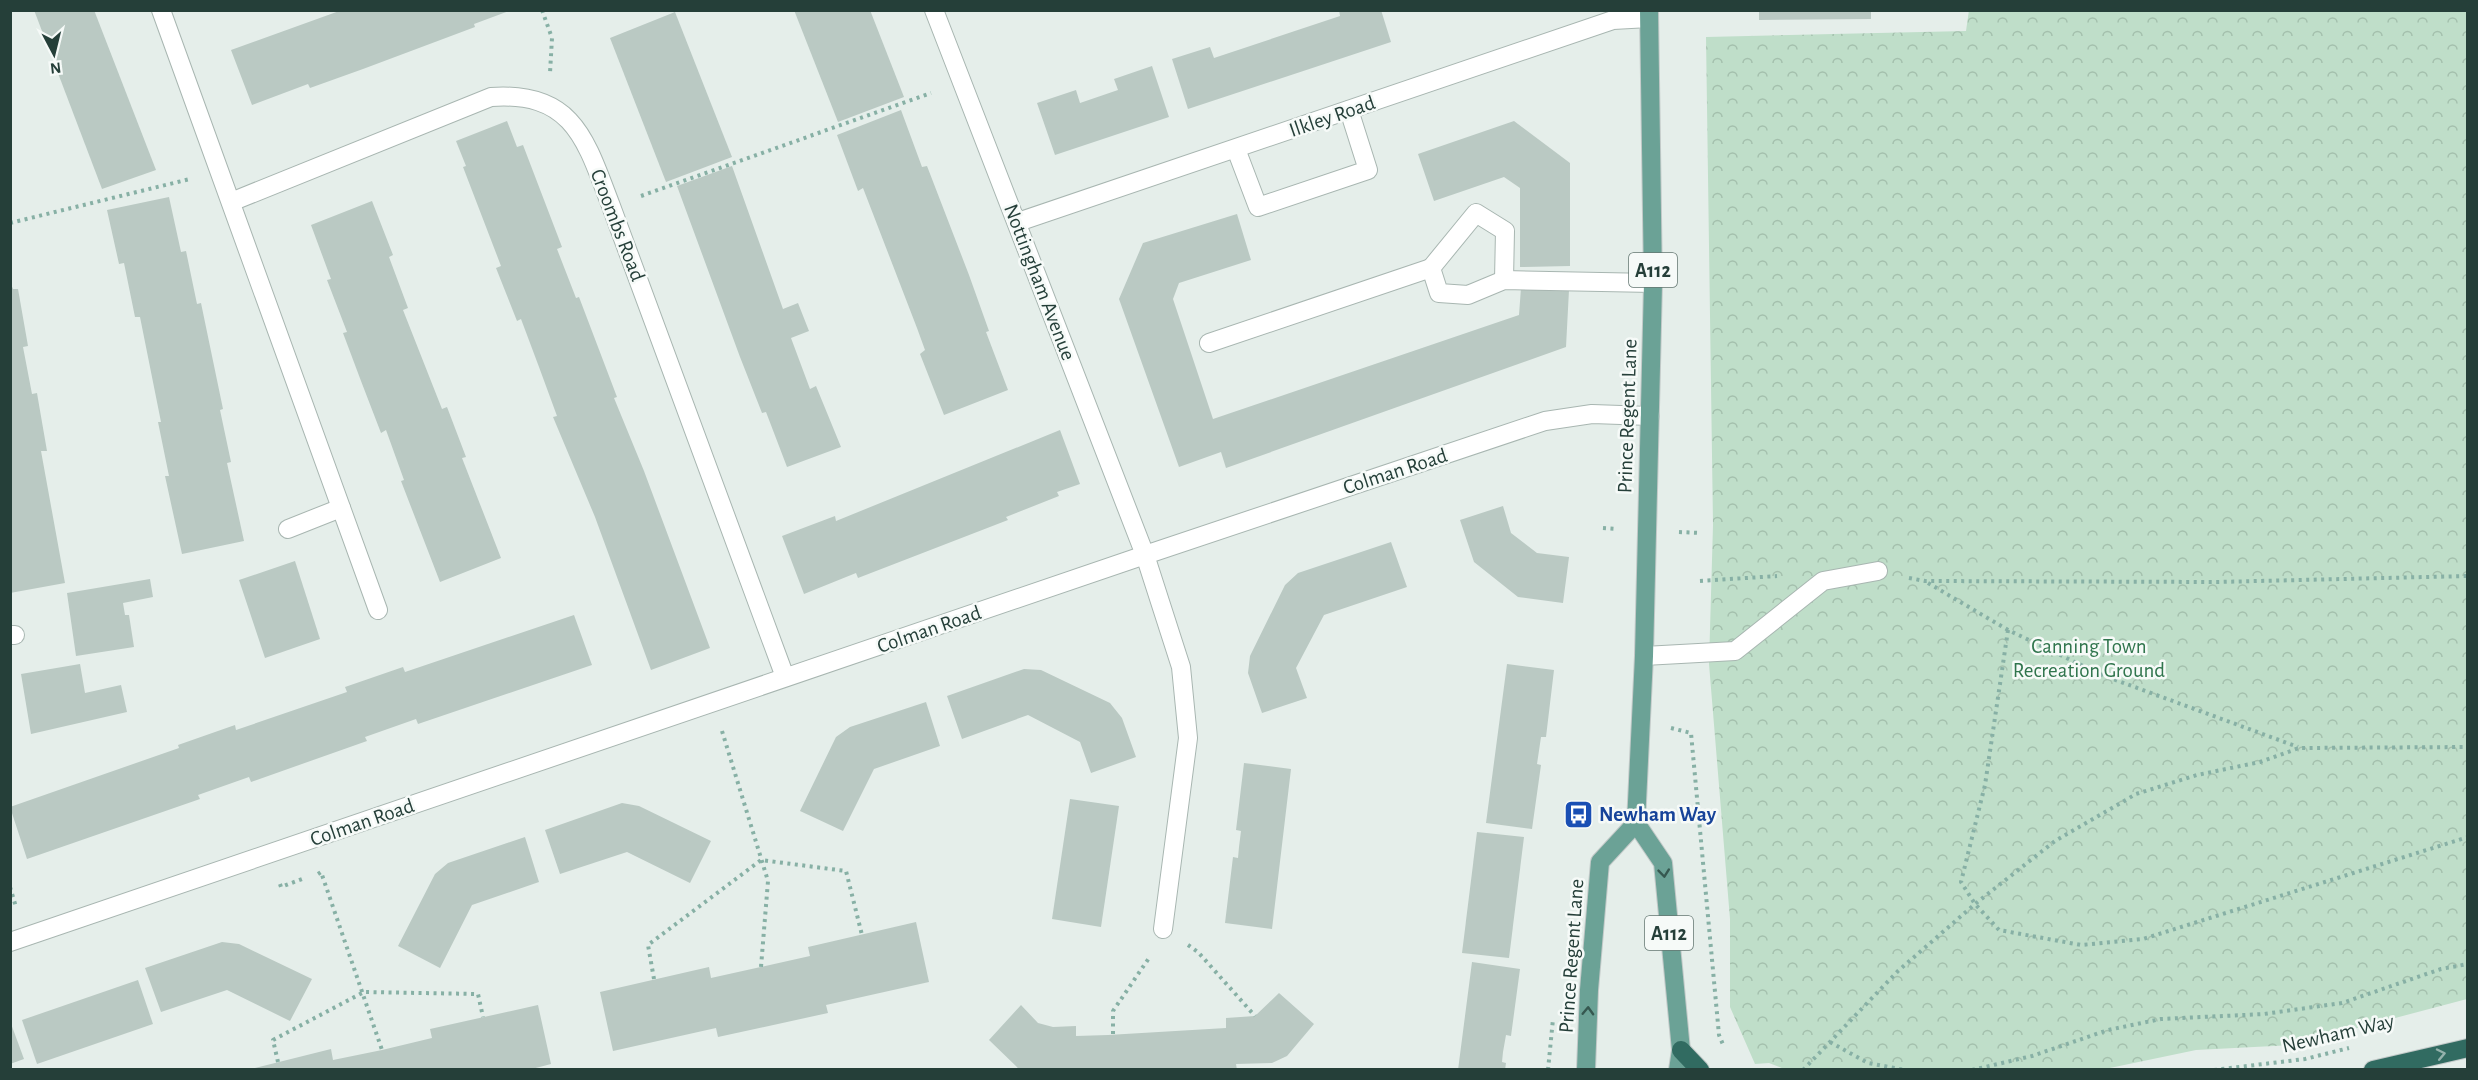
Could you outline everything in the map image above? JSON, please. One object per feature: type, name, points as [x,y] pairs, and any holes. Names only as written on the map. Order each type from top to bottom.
[{"type":"highway","points":[[2373,1070],[2468,1048]]},
{"type":"highway","points":[[1681,1050],[1700,1070]]},
{"type":"main road","name":"Prince Regent Lane","points":[[1586,1070],[1589,990],[1600,862],[1636,823],[1644,656],[1653,283],[1649,14]]},
{"type":"main road","name":"A112","points":[[1636,823],[1663,863],[1681,1050],[1678,1070]]},
{"type":"street","points":[[161,10],[378,610]]},
{"type":"street","name":"Nottingham Avenue","points":[[934,10],[960,83],[1018,222],[1145,555]]},
{"type":"street","name":"Ilkley Road","points":[[1018,222],[1613,20],[1649,14]]},
{"type":"street","name":"Croombs Road","points":[[231,202],[491,97],[518,95],[548,103],[573,123],[591,154],[785,677]]},
{"type":"street","points":[[1236,148],[1258,207],[1368,170],[1349,110]]},
{"type":"street","points":[[1209,343],[1431,268],[1476,213],[1505,231],[1504,280]]},
{"type":"street","points":[[1431,268],[1439,293],[1468,295],[1504,280],[1653,283]]},
{"type":"street","name":"Colman Road","points":[[10,942],[785,677],[1545,421],[1592,414],[1650,416]]},
{"type":"street","points":[[288,529],[341,508]]},
{"type":"street","points":[[1145,555],[1181,667],[1188,738],[1163,929]]},
{"type":"street","points":[[1644,656],[1735,651],[1823,581],[1878,571]]},
{"type":"path","points":[[542,10],[552,38],[548,103]]},
{"type":"path","points":[[611,207],[960,83]]},
{"type":"path","points":[[10,223],[156,189]]},
{"type":"path","points":[[1603,528],[1617,529]]},
{"type":"path","points":[[1672,531],[1700,533]]},
{"type":"path","points":[[1878,571],[1925,581],[2217,582],[2468,576]]},
{"type":"path","points":[[1700,581],[1783,576]]},
{"type":"path","points":[[1925,581],[2008,630],[2102,675],[2299,748]]},
{"type":"path","points":[[2008,630],[1985,785],[1961,882],[1975,904],[1999,930],[2081,945],[2143,939],[2468,837]]},
{"type":"path","points":[[713,702],[768,880],[761,967]]},
{"type":"path","points":[[1691,733],[1719,1035],[1726,1054]]},
{"type":"path","points":[[1803,1070],[1898,971],[1975,904],[2055,841],[2136,794],[2197,775],[2260,762],[2299,748],[2468,747]]},
{"type":"path","points":[[654,979],[648,945],[761,860],[846,871],[862,935]]},
{"type":"path","name":"Colman Road","points":[[321,872],[382,1050]]},
{"type":"path","points":[[1113,1034],[1113,1011],[1145,966],[1163,929],[1198,952],[1255,1016]]},
{"type":"path","points":[[1972,1070],[2032,1056],[2108,1030],[2161,1019],[2264,1014],[2342,1003],[2441,969],[2468,964]]},
{"type":"path","points":[[278,1062],[273,1040],[364,992],[478,994],[483,1017]]},
{"type":"path","points":[[1830,1042],[1868,1063],[1905,1070]]},
{"type":"path","name":"Newham Way","points":[[2214,1070],[2306,1059],[2352,1047]]},
{"type":"green space","name":"Canning Town Recreation Ground","points":[[1969,10],[2467,11],[2467,999],[2293,1045],[2196,1050],[2105,1069],[1787,1070],[1769,1063],[1755,1064],[1730,1007],[1730,919],[1709,664],[1713,525],[1706,37],[1966,31]]},
{"type":"building","points":[[34,10],[94,10],[156,170],[102,189]]},
{"type":"building","points":[[342,10],[509,11],[474,24],[475,27],[363,69],[310,88],[308,84],[252,105],[231,50]]},
{"type":"building","points":[[794,10],[870,10],[904,97],[838,122]]},
{"type":"building","points":[[1339,10],[1381,10],[1391,42],[1188,109],[1172,59],[1210,47],[1214,58],[1340,16]]},
{"type":"building","points":[[1759,10],[1871,10],[1871,19],[1759,20]]},
{"type":"building","points":[[675,12],[732,157],[666,182],[610,38]]},
{"type":"building","points":[[1152,66],[1169,117],[1055,155],[1037,103],[1076,90],[1080,103],[1118,90],[1114,79]]},
{"type":"building","points":[[901,110],[922,167],[927,166],[969,275],[989,331],[986,332],[1008,390],[944,415],[920,354],[925,350],[917,328],[863,188],[858,191],[837,135]]},
{"type":"building","points":[[507,121],[517,147],[523,145],[562,247],[557,249],[576,298],[579,297],[617,397],[614,398],[644,471],[710,648],[651,670],[595,517],[553,417],[557,416],[521,319],[517,321],[496,268],[501,266],[463,167],[466,166],[456,141]]},
{"type":"building","points":[[1514,121],[1570,163],[1570,266],[1520,267],[1520,188],[1504,177],[1434,201],[1418,154]]},
{"type":"building","points":[[732,166],[783,309],[798,303],[809,331],[791,338],[810,389],[816,386],[841,447],[787,467],[766,412],[762,413],[740,357],[677,186]]},
{"type":"building","points":[[169,197],[181,252],[186,251],[197,304],[201,303],[223,409],[220,410],[231,462],[227,463],[244,541],[182,554],[165,476],[169,476],[158,422],[161,422],[140,317],[135,317],[124,263],[119,264],[107,210]]},
{"type":"building","points":[[372,201],[393,255],[389,257],[408,308],[403,310],[442,409],[447,407],[466,457],[462,458],[501,558],[440,582],[401,481],[404,480],[386,430],[381,433],[343,333],[347,332],[327,280],[331,279],[311,225]]},
{"type":"building","points":[[1237,214],[1251,260],[1179,283],[1173,299],[1213,419],[1519,315],[1521,288],[1569,290],[1566,347],[1226,468],[1221,452],[1179,467],[1119,299],[1143,243]]},
{"type":"building","points":[[10,282],[13,289],[18,289],[28,346],[23,347],[32,394],[37,393],[47,451],[41,451],[65,583],[10,593]]},
{"type":"building","points":[[1060,430],[1080,484],[1057,492],[1059,496],[1006,517],[1008,520],[858,578],[856,573],[804,594],[782,536],[835,516],[836,521]]},
{"type":"building","points":[[1503,506],[1511,533],[1537,553],[1569,557],[1563,603],[1518,597],[1474,562],[1460,520]]},
{"type":"building","points":[[1391,542],[1407,587],[1324,615],[1296,668],[1307,698],[1262,713],[1248,673],[1250,656],[1285,585],[1298,573]]},
{"type":"building","points":[[295,561],[320,639],[265,658],[239,580]]},
{"type":"building","points":[[150,579],[153,597],[123,603],[125,615],[129,615],[134,647],[76,656],[67,593]]},
{"type":"building","points":[[574,615],[592,665],[418,724],[416,719],[365,737],[367,741],[251,782],[249,777],[198,795],[200,799],[27,859],[10,807],[179,748],[178,745],[235,725],[236,730],[347,692],[345,687],[403,667],[405,672]]},
{"type":"building","points":[[80,664],[85,693],[121,685],[127,712],[31,734],[21,674]]},
{"type":"building","points":[[1507,664],[1554,670],[1546,737],[1541,737],[1537,764],[1541,765],[1532,829],[1486,823]]},
{"type":"building","points":[[1024,669],[1041,670],[1110,703],[1122,718],[1136,757],[1091,773],[1080,742],[1028,715],[962,739],[947,696]]},
{"type":"building","points":[[926,702],[940,746],[874,769],[843,831],[800,811],[836,737],[850,727]]},
{"type":"building","points":[[1244,763],[1291,769],[1272,929],[1225,923],[1233,857],[1238,858],[1241,831],[1236,830]]},
{"type":"building","points":[[1070,799],[1119,806],[1101,927],[1052,919]]},
{"type":"building","points":[[622,803],[639,806],[711,841],[690,883],[627,852],[560,874],[545,830]]},
{"type":"building","points":[[1477,832],[1524,837],[1509,958],[1462,953]]},
{"type":"building","points":[[525,837],[539,882],[472,905],[440,968],[398,946],[435,874],[448,863]]},
{"type":"building","points":[[916,922],[929,982],[826,1005],[828,1013],[718,1037],[716,1028],[613,1051],[600,992],[709,967],[711,978],[810,956],[808,947]]},
{"type":"building","points":[[222,942],[239,944],[312,979],[290,1021],[227,990],[161,1012],[145,968]]},
{"type":"building","points":[[1472,962],[1520,969],[1511,1036],[1506,1035],[1503,1052],[1502,1062],[1506,1063],[1505,1070],[1458,1070]]},
{"type":"building","points":[[138,980],[153,1024],[37,1064],[22,1020]]},
{"type":"building","points":[[1279,993],[1314,1024],[1287,1056],[1272,1063],[1236,1064],[1237,1070],[1020,1070],[989,1040],[1021,1005],[1038,1023],[1053,1027],[1076,1026],[1076,1036],[1108,1035],[1226,1028],[1226,1018],[1255,1016]]},
{"type":"building","points":[[538,1005],[551,1064],[528,1070],[247,1070],[331,1049],[333,1060],[382,1050],[432,1038],[430,1029]]},
{"type":"building","points":[[10,1021],[24,1059],[10,1064]]},
{"type":"place","name":"Newham Way","points":[[1578,814]]}]
